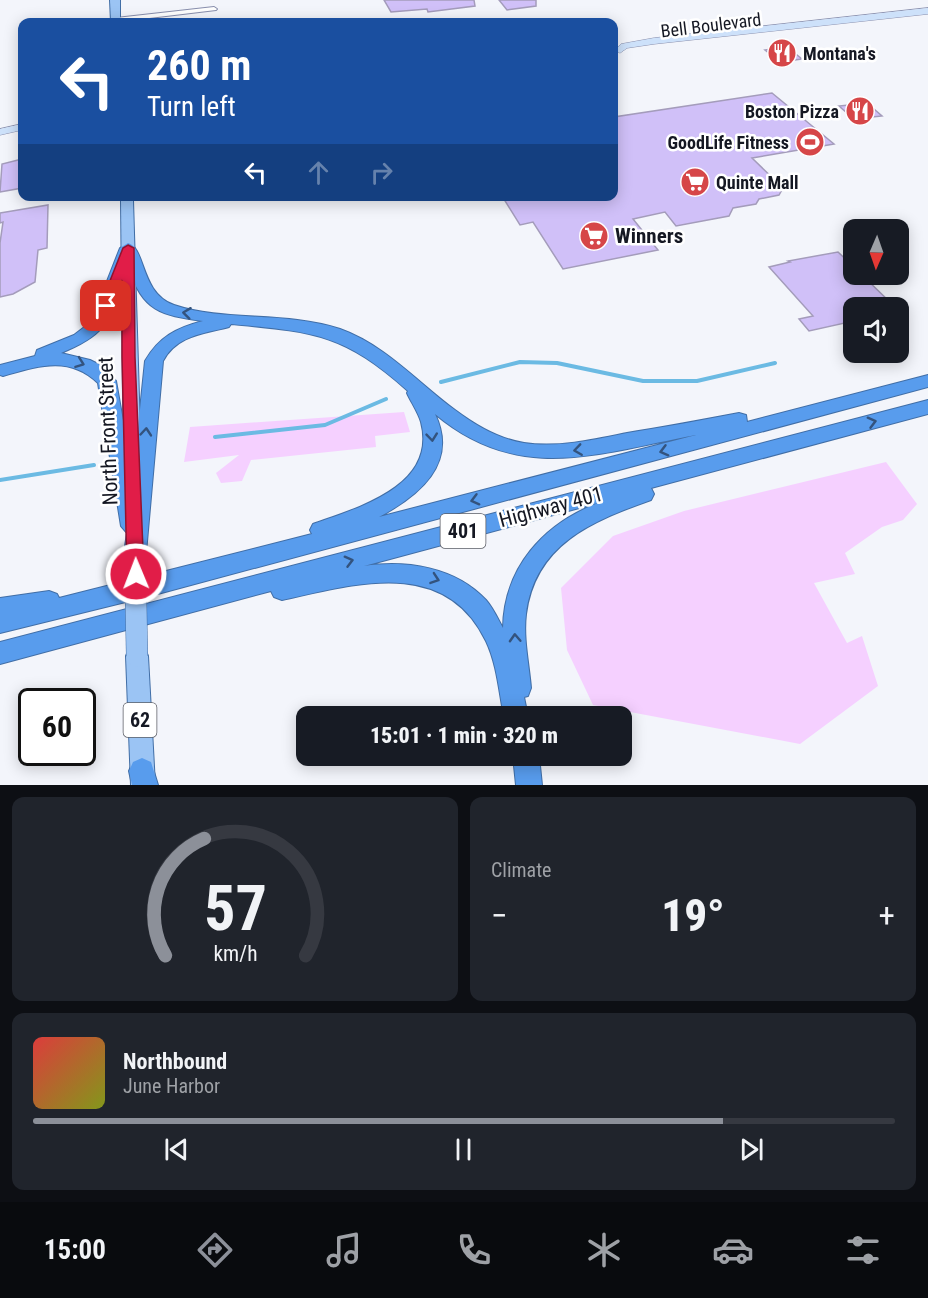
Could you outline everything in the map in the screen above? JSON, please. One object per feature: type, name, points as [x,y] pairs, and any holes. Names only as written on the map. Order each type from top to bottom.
[{"type":"highway","points":[[128,248],[151,300],[160,306],[187,314],[301,325],[350,340],[380,357],[468,429],[485,439],[523,450],[544,452],[593,447],[883,393]]},
{"type":"highway","points":[[2,371],[69,344],[98,325],[128,248]]},
{"type":"highway","points":[[135,553],[152,372],[158,352],[174,338],[200,327],[266,321]]},
{"type":"highway","points":[[2,371],[39,360],[62,358],[83,362],[106,381],[135,553]]},
{"type":"highway","name":"Highway 401","points":[[0,623],[154,585],[928,381]]},
{"type":"highway","points":[[184,577],[339,524],[369,511],[412,486],[429,465],[433,451],[433,435],[426,410],[411,383]]},
{"type":"highway","name":"Highway 401","points":[[0,653],[928,407]]},
{"type":"highway","points":[[521,706],[515,642],[517,603],[528,571],[549,542],[569,526],[601,510],[816,438]]},
{"type":"highway","points":[[110,624],[358,575],[395,572],[424,575],[457,588],[483,614],[496,639],[513,706]]},
{"type":"highway","points":[[0,608],[154,585]]},
{"type":"highway","points":[[0,661],[79,632]]},
{"type":"main road","points":[[115,0],[116,18]]},
{"type":"main road","name":"Bell Boulevard","points":[[618,50],[631,51],[692,44],[928,11]]},
{"type":"main road","points":[[0,132],[18,130]]},
{"type":"main road","name":"North Front Street","points":[[126,201],[128,351],[135,553]]},
{"type":"main road","name":"62","points":[[135,553],[143,780]]},
{"type":"street","points":[[140,18],[214,9]]},
{"type":"shaded area","points":[[404,412],[410,432],[375,436],[376,447],[251,460],[242,481],[221,483],[216,473],[239,455],[184,462],[190,427]]},
{"type":"shaded area","points":[[886,462],[917,504],[903,520],[882,527],[845,553],[855,574],[814,583],[847,643],[862,636],[878,686],[800,744],[632,712],[632,706],[593,705],[567,650],[561,588],[613,536],[684,511]]},
{"type":"building","points":[[384,0],[474,0],[475,6],[428,12],[427,9],[391,12]]},
{"type":"building","points":[[499,0],[536,0],[536,6],[507,10]]},
{"type":"building","name":"Montana's","points":[[787,47],[802,59],[780,62],[765,50]]},
{"type":"building","name":"Quinte Mall","points":[[772,93],[834,144],[752,158],[783,188],[779,195],[759,199],[756,204],[733,208],[729,216],[676,226],[665,212],[633,219],[658,250],[563,269],[533,222],[520,225],[505,201],[618,201],[618,116]]},
{"type":"building","name":"Boston Pizza","points":[[867,103],[882,116],[854,119],[839,106]]},
{"type":"building","points":[[18,160],[18,189],[0,192],[2,164]]},
{"type":"building","points":[[48,205],[47,248],[38,250],[35,282],[13,294],[0,297],[0,243],[3,222],[0,223],[0,213]]},
{"type":"building","points":[[838,252],[843,257],[843,285],[872,285],[885,297],[843,297],[843,323],[809,331],[799,319],[813,316],[769,267],[790,262],[788,261]]},
{"type":"waterway","points":[[441,382],[520,362],[557,363],[643,381],[697,381],[775,363]]},
{"type":"waterway","points":[[215,437],[325,425],[386,399]]},
{"type":"waterway","points":[[0,480],[94,465]]},
{"type":"place","name":"Montana's","points":[[782,53]]},
{"type":"place","name":"Boston Pizza","points":[[860,111]]},
{"type":"place","name":"GoodLife Fitness","points":[[810,142]]},
{"type":"place","name":"Quinte Mall","points":[[695,182]]},
{"type":"place","name":"Winners","points":[[594,236]]},
{"type":"route","points":[[106,306],[128,248],[128,357],[136,574]]}]
